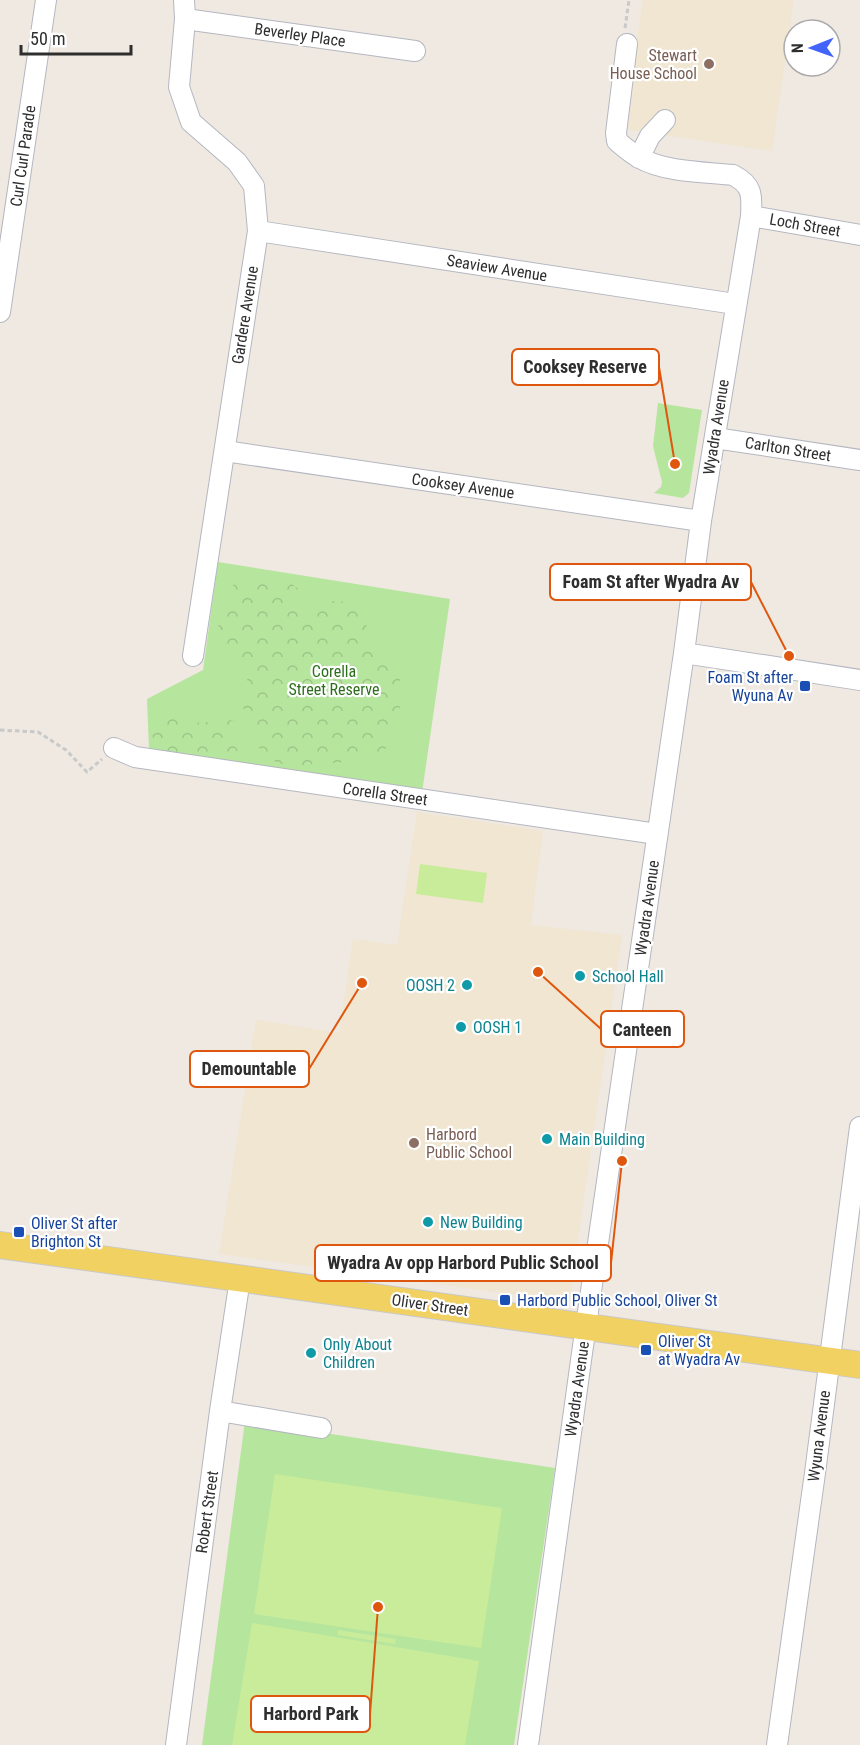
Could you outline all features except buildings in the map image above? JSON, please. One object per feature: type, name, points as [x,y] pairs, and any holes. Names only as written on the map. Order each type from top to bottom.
[{"type":"main road","name":"Oliver Street","points":[[0,1245],[860,1365]]},
{"type":"street","name":"Curl Curl Parade","points":[[0,312],[46,0]]},
{"type":"street","name":"Beverley Place","points":[[184,9],[415,51]]},
{"type":"street","name":"Gardere Avenue","points":[[184,9],[179,87],[191,122],[237,162],[254,186],[258,231],[193,656]]},
{"type":"street","points":[[627,44],[616,133],[617,141],[636,156],[665,120]]},
{"type":"street","name":"Wyadra Avenue","points":[[528,1745],[701,521],[751,216],[752,194],[744,180],[733,175],[662,166],[636,156]]},
{"type":"street","name":"Loch Street","points":[[751,216],[860,235]]},
{"type":"street","name":"Seaview Avenue","points":[[258,231],[735,304]]},
{"type":"street","name":"Carlton Street","points":[[715,438],[860,460]]},
{"type":"street","name":"Cooksey Avenue","points":[[225,451],[701,521]]},
{"type":"street","points":[[684,654],[860,680]]},
{"type":"street","name":"Corella Street","points":[[114,748],[135,757],[657,834]]},
{"type":"street","name":"Wyuna Avenue","points":[[777,1745],[860,1128]]},
{"type":"street","name":"Robert Street","points":[[176,1745],[220,1411],[240,1279]]},
{"type":"street","points":[[220,1411],[321,1428]]},
{"type":"path","points":[[627,44],[625,27],[629,0]]},
{"type":"path","points":[[0,730],[38,732],[66,750],[87,772]]},
{"type":"shaded area","name":"Stewart House School","points":[[643,0],[794,0],[791,18],[782,18],[783,78],[772,151],[623,129]]},
{"type":"shaded area","name":"Harbord Public School","points":[[417,812],[543,831],[531,925],[622,935],[569,1302],[219,1254],[256,1020],[339,1033],[353,939],[397,945]]},
{"type":"green space","points":[[658,403],[702,410],[689,493],[683,498],[654,493],[661,487],[662,482],[653,446]]},
{"type":"green space","name":"Corella Street Reserve","points":[[218,562],[450,599],[422,793],[171,755],[149,749],[147,699],[203,670]]},
{"type":"green space","points":[[241,577],[288,581],[301,591],[299,605],[305,615],[323,609],[333,601],[349,602],[363,619],[382,655],[400,661],[400,713],[381,758],[333,763],[319,759],[306,768],[282,764],[265,758],[254,739],[249,719],[241,704],[250,696],[245,685],[250,673],[218,648],[221,609],[233,585]]},
{"type":"green space","points":[[166,713],[190,723],[207,722],[218,725],[228,720],[235,721],[233,743],[238,750],[225,763],[171,755],[156,742],[148,730],[151,720]]},
{"type":"green space","points":[[420,864],[487,873],[483,903],[416,894]]},
{"type":"green space","points":[[245,1421],[555,1468],[514,1745],[202,1745]]},
{"type":"green space","points":[[275,1474],[502,1508],[481,1648],[254,1614]]},
{"type":"green space","points":[[252,1623],[479,1661],[465,1745],[232,1745]]},
{"type":"green space","points":[[338,1630],[396,1639],[395,1644],[338,1635]]},
{"type":"place","name":"Stewart House School","points":[[709,64]]},
{"type":"place","name":"Cooksey Reserve","points":[[675,464]]},
{"type":"place","name":"Foam St after Wyadra Av","points":[[789,656]]},
{"type":"place","name":"Foam St after Wyuna Av","points":[[805,686]]},
{"type":"place","name":"Canteen","points":[[538,972]]},
{"type":"place","name":"School Hall","points":[[580,976]]},
{"type":"place","name":"Demountable","points":[[362,983]]},
{"type":"place","name":"OOSH 2","points":[[467,985]]},
{"type":"place","name":"OOSH 1","points":[[461,1027]]},
{"type":"place","name":"Main Building","points":[[547,1139]]},
{"type":"place","name":"Harbord Public School","points":[[414,1143]]},
{"type":"place","name":"Wyadra Av opp Harbord Public School","points":[[622,1161]]},
{"type":"place","name":"New Building","points":[[428,1222]]},
{"type":"place","name":"Oliver St after Brighton St","points":[[19,1232]]},
{"type":"place","name":"Harbord Public School, Oliver St","points":[[505,1300]]},
{"type":"place","name":"Oliver St at Wyadra Av","points":[[646,1350]]},
{"type":"place","name":"Only About Children","points":[[311,1353]]},
{"type":"place","name":"Harbord Park","points":[[378,1607]]}]
